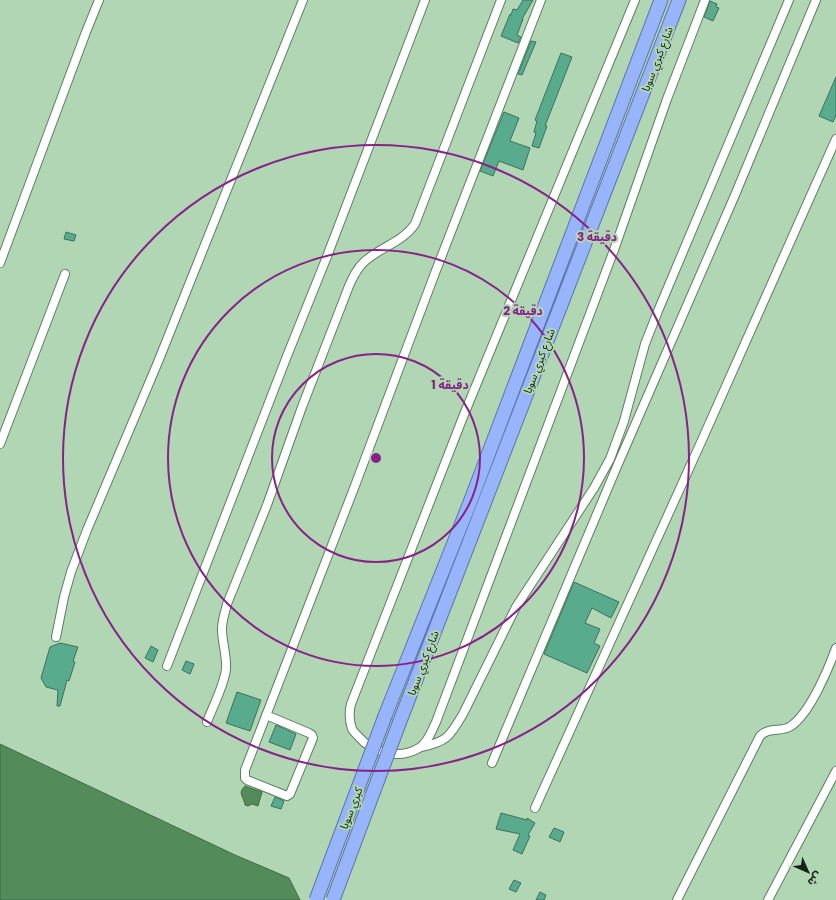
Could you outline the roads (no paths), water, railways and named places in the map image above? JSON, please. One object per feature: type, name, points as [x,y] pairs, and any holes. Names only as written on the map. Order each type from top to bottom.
[{"type":"highway","name":"شارع كبري سوبا","points":[[385,716],[469,505],[661,0]]},
{"type":"highway","name":"شارع كبري سوبا","points":[[400,721],[679,0]]},
{"type":"highway","name":"كبري سوبا","points":[[316,900],[385,716]]},
{"type":"highway","name":"كبري سوبا","points":[[334,900],[400,721]]},
{"type":"street","points":[[0,263],[83,39],[99,0]]},
{"type":"street","points":[[56,637],[71,572],[87,530],[158,362],[303,0]]},
{"type":"street","points":[[167,666],[286,356],[329,251],[424,0]]},
{"type":"street","points":[[207,722],[226,670],[222,629],[227,604],[349,286],[358,269],[364,262],[405,235],[415,224],[501,0]]},
{"type":"street","points":[[266,715],[309,733],[313,738],[290,794],[287,796],[251,782],[245,778],[245,770],[266,715],[356,483],[435,273],[541,0]]},
{"type":"street","points":[[635,0],[463,417],[351,704],[349,713],[352,730],[364,743],[371,748],[382,752],[394,754],[406,753],[420,747],[436,744],[447,737],[455,728],[516,607],[597,483],[610,459],[624,421],[646,344],[658,311],[788,0]]},
{"type":"street","points":[[420,747],[427,740],[436,722],[614,250],[667,99],[705,0]]},
{"type":"street","points":[[492,763],[624,450],[735,195],[816,0]]},
{"type":"street","points":[[535,808],[699,447],[836,139]]},
{"type":"street","points":[[0,444],[65,274]]},
{"type":"street","points":[[677,900],[760,736],[768,731],[788,728],[797,720],[808,706],[824,678],[836,648]]},
{"type":"street","points":[[768,900],[836,771]]}]
